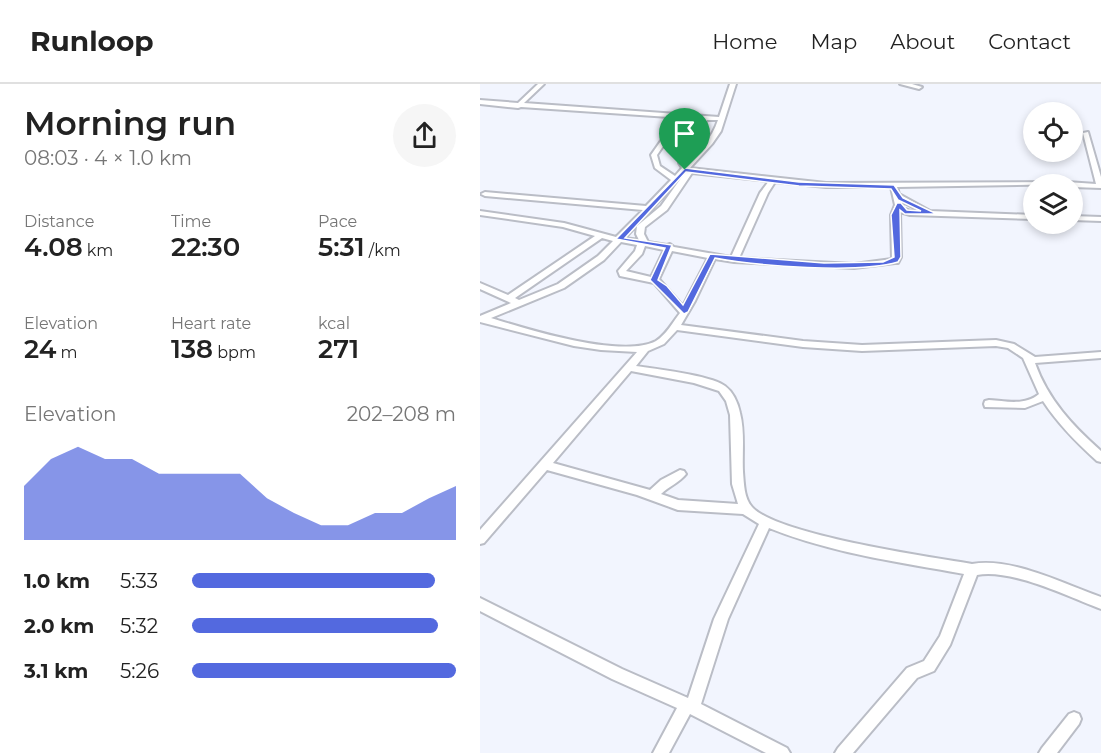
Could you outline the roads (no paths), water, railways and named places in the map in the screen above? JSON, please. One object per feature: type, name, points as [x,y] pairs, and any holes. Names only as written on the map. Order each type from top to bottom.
[{"type":"street","points":[[519,106],[542,84]]},
{"type":"street","points":[[684,312],[664,287],[654,280],[626,276],[622,272],[639,252],[643,242],[640,234],[641,226],[664,208],[687,170],[710,143],[723,117],[732,84]]},
{"type":"street","points":[[903,84],[919,87]]},
{"type":"street","points":[[480,102],[705,118],[723,117]]},
{"type":"street","points":[[519,106],[723,117]]},
{"type":"street","points":[[674,179],[657,167],[654,155],[672,129],[691,117]]},
{"type":"street","points":[[687,170],[682,163],[684,153],[705,118]]},
{"type":"street","points":[[1083,185],[1100,186],[1086,133]]},
{"type":"street","points":[[481,318],[542,295],[578,276],[601,258],[674,179],[687,170],[896,195],[989,183],[1023,183]]},
{"type":"street","points":[[734,260],[764,193],[772,181]]},
{"type":"street","points":[[484,194],[647,208]]},
{"type":"street","points":[[896,195],[905,212],[1023,217]]},
{"type":"street","points":[[480,213],[564,225],[619,240],[670,246],[734,260],[844,266],[892,262],[897,257],[896,195]]},
{"type":"street","points":[[1083,218],[1101,219]]},
{"type":"street","points":[[509,298],[585,249],[600,236]]},
{"type":"street","points":[[654,280],[670,246]]},
{"type":"street","points":[[481,318],[553,339],[644,350],[656,346],[674,327],[713,255]]},
{"type":"street","points":[[480,286],[519,303]]},
{"type":"street","points":[[674,327],[803,344],[862,348],[996,343],[1011,346],[1028,358],[1043,362],[1065,357],[1101,356]]},
{"type":"street","points":[[480,539],[644,350]]},
{"type":"street","points":[[1028,358],[1043,396],[1055,413],[1101,458]]},
{"type":"street","points":[[630,368],[710,383],[723,388],[730,399],[735,420],[740,494],[746,509]]},
{"type":"street","points":[[989,404],[1029,405],[1036,403],[1043,396]]},
{"type":"street","points":[[545,465],[678,505],[746,509],[766,522],[876,552],[972,570],[978,567],[997,567],[1101,603]]},
{"type":"street","points":[[652,496],[665,483],[680,474]]},
{"type":"street","points":[[662,753],[690,706],[722,619],[766,522]]},
{"type":"street","points":[[843,753],[912,673],[929,666],[945,640],[972,570]]},
{"type":"street","points":[[480,604],[617,674],[690,706],[782,753]]},
{"type":"street","points":[[1047,753],[1074,719]]}]
